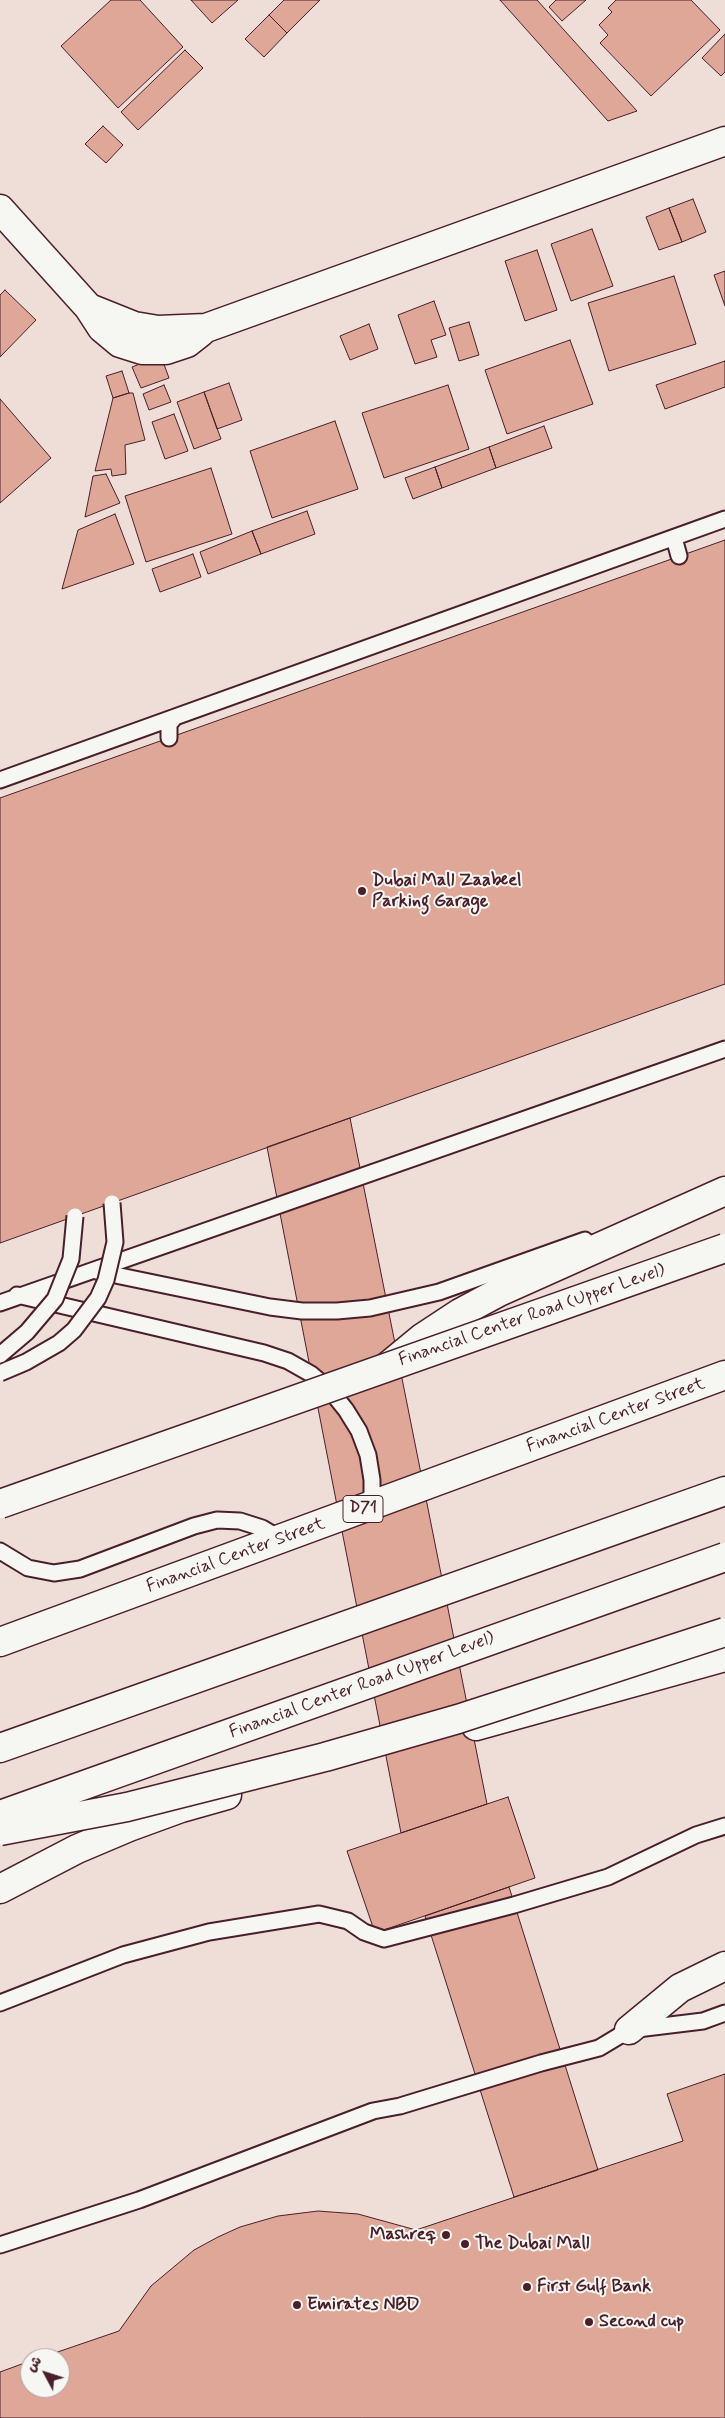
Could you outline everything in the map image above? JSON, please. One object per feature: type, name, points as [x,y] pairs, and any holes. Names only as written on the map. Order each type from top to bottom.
[{"type":"main road","points":[[0,209],[89,308],[111,318],[150,328],[182,330],[206,328],[725,142]]},
{"type":"main road","points":[[386,1367],[422,1338],[500,1292],[725,1190]]},
{"type":"main road","name":"Financial Center Road (Upper Level)","points":[[0,1504],[725,1248]]},
{"type":"main road","name":"Financial Center Street","points":[[0,1642],[282,1540],[725,1375]]},
{"type":"main road","points":[[0,1748],[725,1491]]},
{"type":"main road","name":"Financial Center Road (Upper Level)","points":[[0,1815],[725,1557]]},
{"type":"main road","points":[[0,1831],[127,1807],[325,1757],[468,1716],[725,1632]]},
{"type":"main road","points":[[0,1888],[77,1849],[181,1808],[725,1657]]},
{"type":"main road","points":[[629,2030],[680,1988],[725,1966]]},
{"type":"lane","points":[[0,780],[725,520]]},
{"type":"lane","points":[[674,538],[679,556]]},
{"type":"lane","points":[[169,738],[169,724],[175,717]]},
{"type":"lane","points":[[0,1303],[17,1295],[725,1049]]},
{"type":"lane","points":[[92,1270],[270,1307],[302,1311],[370,1308],[413,1300],[480,1279],[725,1190]]},
{"type":"lane","points":[[0,1373],[34,1358],[59,1343],[87,1315],[106,1280],[112,1261],[115,1232],[112,1202]]},
{"type":"lane","points":[[0,1355],[28,1332],[55,1299],[71,1259],[75,1216]]},
{"type":"lane","points":[[17,1295],[264,1353],[288,1362],[311,1374],[330,1390],[346,1410],[359,1431],[368,1455],[372,1480],[372,1506]]},
{"type":"lane","points":[[0,1551],[28,1568],[54,1574],[80,1569],[194,1526],[217,1520],[240,1521],[262,1528],[282,1540]]},
{"type":"lane","points":[[0,2003],[123,1955],[209,1932],[319,1914],[348,1921],[364,1932],[384,1939],[514,1905],[608,1877],[696,1835],[725,1826]]},
{"type":"lane","points":[[0,2245],[140,2200],[373,2111],[400,2106],[541,2063],[599,2048],[629,2030],[704,2021],[725,2013]]},
{"type":"building","points":[[111,0],[140,0],[183,47],[118,108],[61,46]]},
{"type":"building","points":[[191,0],[238,0],[212,23]]},
{"type":"building","points":[[284,0],[320,0],[287,33],[269,15]]},
{"type":"building","points":[[500,0],[537,0],[637,111],[608,121]]},
{"type":"building","points":[[556,0],[586,0],[562,21],[549,7]]},
{"type":"building","points":[[616,0],[691,0],[720,30],[651,96],[600,43],[608,35],[599,25],[612,12],[608,8]]},
{"type":"building","points":[[269,15],[287,33],[264,57],[245,39]]},
{"type":"building","points":[[725,34],[725,72],[721,76],[702,58]]},
{"type":"building","points":[[185,50],[203,68],[138,130],[121,112]]},
{"type":"building","points":[[103,126],[123,145],[106,163],[85,144]]},
{"type":"building","points":[[693,199],[706,232],[682,242],[669,208]]},
{"type":"building","points":[[669,208],[682,242],[659,250],[646,217]]},
{"type":"building","points":[[592,229],[613,286],[571,301],[551,244]]},
{"type":"building","points":[[537,250],[557,310],[525,321],[505,261]]},
{"type":"building","points":[[725,271],[725,306],[714,275]]},
{"type":"building","points":[[674,276],[696,344],[609,371],[588,303]]},
{"type":"building","points":[[5,290],[36,320],[0,357],[0,295]]},
{"type":"building","points":[[434,301],[446,335],[431,340],[437,357],[415,364],[398,315]]},
{"type":"building","points":[[469,322],[479,355],[459,361],[449,328]]},
{"type":"building","points":[[369,324],[378,349],[350,360],[340,336]]},
{"type":"building","points":[[570,340],[593,404],[507,434],[485,370]]},
{"type":"building","points":[[161,356],[169,378],[141,388],[132,367]]},
{"type":"building","points":[[725,361],[725,387],[665,409],[656,385]]},
{"type":"building","points":[[122,371],[129,393],[113,398],[106,376]]},
{"type":"building","points":[[229,383],[242,420],[217,429],[204,392]]},
{"type":"building","points":[[164,385],[171,402],[149,410],[143,394]]},
{"type":"building","points":[[448,385],[469,449],[384,478],[362,413]]},
{"type":"building","points":[[204,392],[221,439],[194,449],[177,402]]},
{"type":"building","points":[[133,393],[145,440],[125,445],[126,474],[112,476],[111,469],[95,471],[113,398]]},
{"type":"building","points":[[0,399],[51,458],[0,503]]},
{"type":"building","points":[[174,414],[188,451],[165,459],[152,422]]},
{"type":"building","points":[[335,421],[358,489],[272,518],[250,451]]},
{"type":"building","points":[[544,426],[552,448],[496,468],[489,447]]},
{"type":"building","points":[[489,447],[496,468],[442,488],[435,467]]},
{"type":"building","points":[[435,467],[442,488],[413,499],[405,478]]},
{"type":"building","points":[[211,468],[232,534],[146,562],[125,496]]},
{"type":"building","points":[[106,474],[120,503],[85,517],[93,476]]},
{"type":"building","points":[[307,511],[315,534],[261,554],[252,531]]},
{"type":"building","points":[[115,514],[134,564],[62,589],[78,530]]},
{"type":"building","points":[[252,531],[261,554],[208,574],[200,552]]},
{"type":"building","name":"Dubai Mall Zaabeel Parking Garage","points":[[725,540],[725,984],[0,1243],[0,798]]},
{"type":"building","points":[[193,554],[201,577],[160,592],[152,569]]},
{"type":"building","points":[[350,1118],[487,1804],[401,1833],[267,1147]]},
{"type":"building","points":[[508,1797],[535,1878],[375,1933],[347,1851]]},
{"type":"building","points":[[509,1887],[598,2170],[514,2197],[425,1916]]},
{"type":"building","name":"The Dubai Mall","points":[[725,2074],[725,2418],[0,2418],[0,2372],[20,2365],[20,2398],[70,2398],[69,2348],[119,2331],[151,2286],[194,2250],[218,2237],[240,2227],[278,2216],[318,2211],[358,2214],[416,2230],[683,2141],[667,2094]]},
{"type":"place","name":"Dubai Mall Zaabeel Parking Garage","points":[[362,891]]},
{"type":"place","name":"Mashreq","points":[[446,2235]]},
{"type":"place","name":"The Dubai Mall","points":[[465,2244]]},
{"type":"place","name":"First Gulf Bank","points":[[527,2287]]},
{"type":"place","name":"Emirates NBD","points":[[297,2305]]},
{"type":"place","name":"Second cup","points":[[589,2322]]}]
